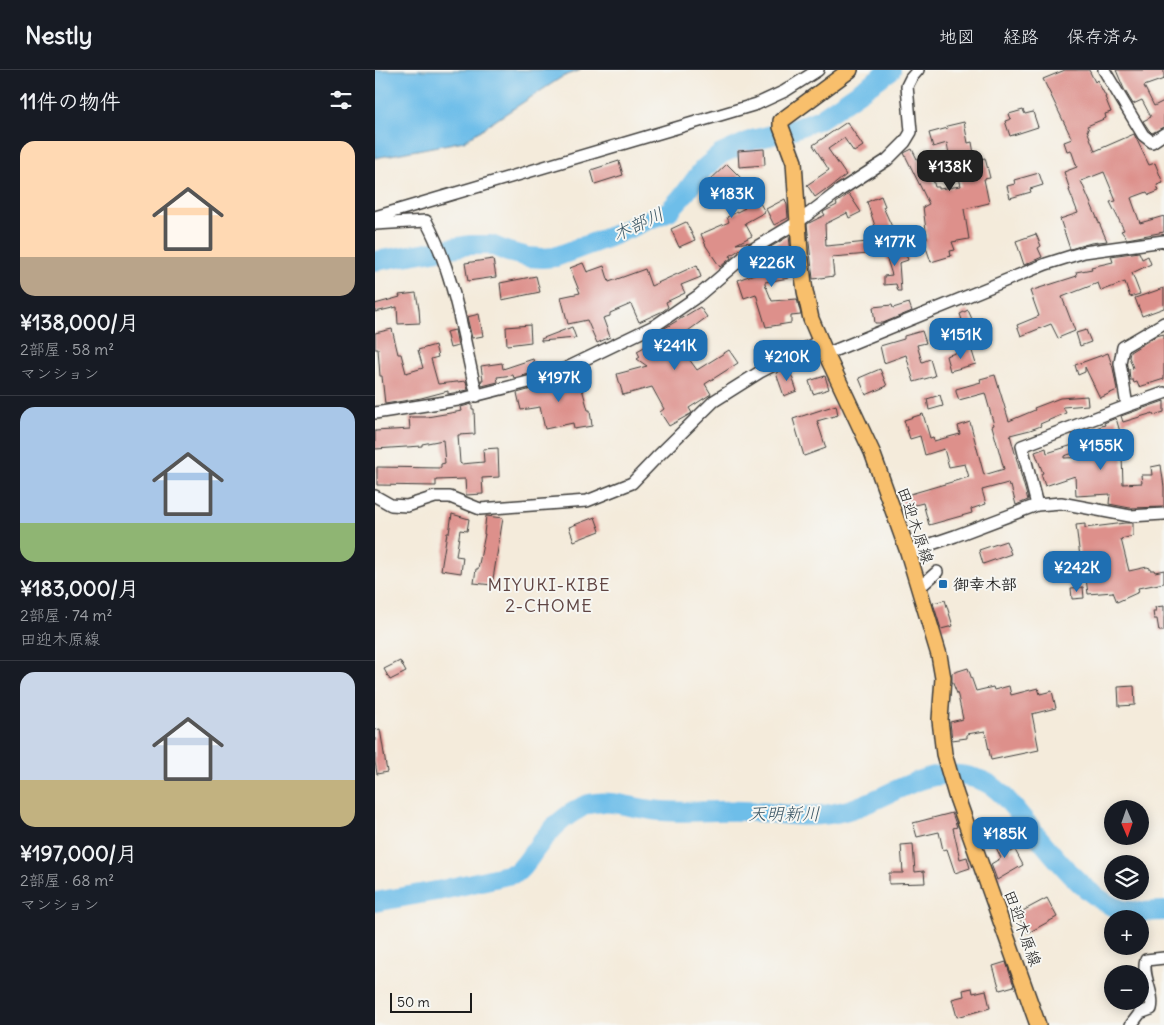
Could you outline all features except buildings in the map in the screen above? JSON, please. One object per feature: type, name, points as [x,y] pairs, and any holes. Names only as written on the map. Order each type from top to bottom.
[{"type":"main road","name":"田迎木原線","points":[[850,70],[781,121],[781,128],[794,162],[805,291],[811,319],[872,452],[908,552],[939,655],[943,678],[940,720],[947,764],[956,795],[1038,1025]]},
{"type":"street","points":[[375,217],[757,104],[785,91],[818,70]]},
{"type":"street","points":[[375,413],[458,400],[548,377],[655,326],[698,296],[753,249],[798,222],[839,191],[887,160],[905,142],[911,132],[907,86],[918,70]]},
{"type":"street","points":[[1104,70],[1143,135],[1152,142],[1164,134]]},
{"type":"street","points":[[375,224],[425,222],[430,230],[447,274],[477,396]]},
{"type":"street","points":[[375,496],[391,505],[407,506],[435,497],[450,497],[480,509],[587,501],[632,483],[714,401],[759,372],[1083,252],[1164,241]]},
{"type":"street","points":[[1127,406],[1120,363],[1123,347],[1164,323]]},
{"type":"street","points":[[1037,505],[1023,446],[1164,393]]},
{"type":"street","points":[[908,552],[1037,505],[1061,503],[1130,516],[1164,514]]},
{"type":"street","points":[[919,588],[937,572]]},
{"type":"street","points":[[1131,1025],[1139,1013],[1151,1009],[1152,1003],[1144,966],[1146,960],[1164,958]]},
{"type":"water","points":[[375,70],[581,70],[562,77],[464,141],[375,158]]},
{"type":"waterway","name":"木部川","points":[[375,261],[469,245],[491,245],[528,257],[555,257],[609,237],[669,211],[703,169],[721,154],[752,140],[788,131],[820,119],[891,70]]},
{"type":"waterway","name":"天明新川","points":[[375,902],[442,890],[516,873],[558,823],[589,804],[613,803],[663,811],[743,811],[816,815],[859,807],[927,778],[963,775],[983,781],[1007,799],[1064,868],[1105,902],[1119,909],[1130,911],[1164,911]]},
{"type":"place","name":"御幸木部","points":[[943,584]]},
{"type":"district","name":"MIYUKI-KIBE 2-CHOME","points":[[549,594]]}]
